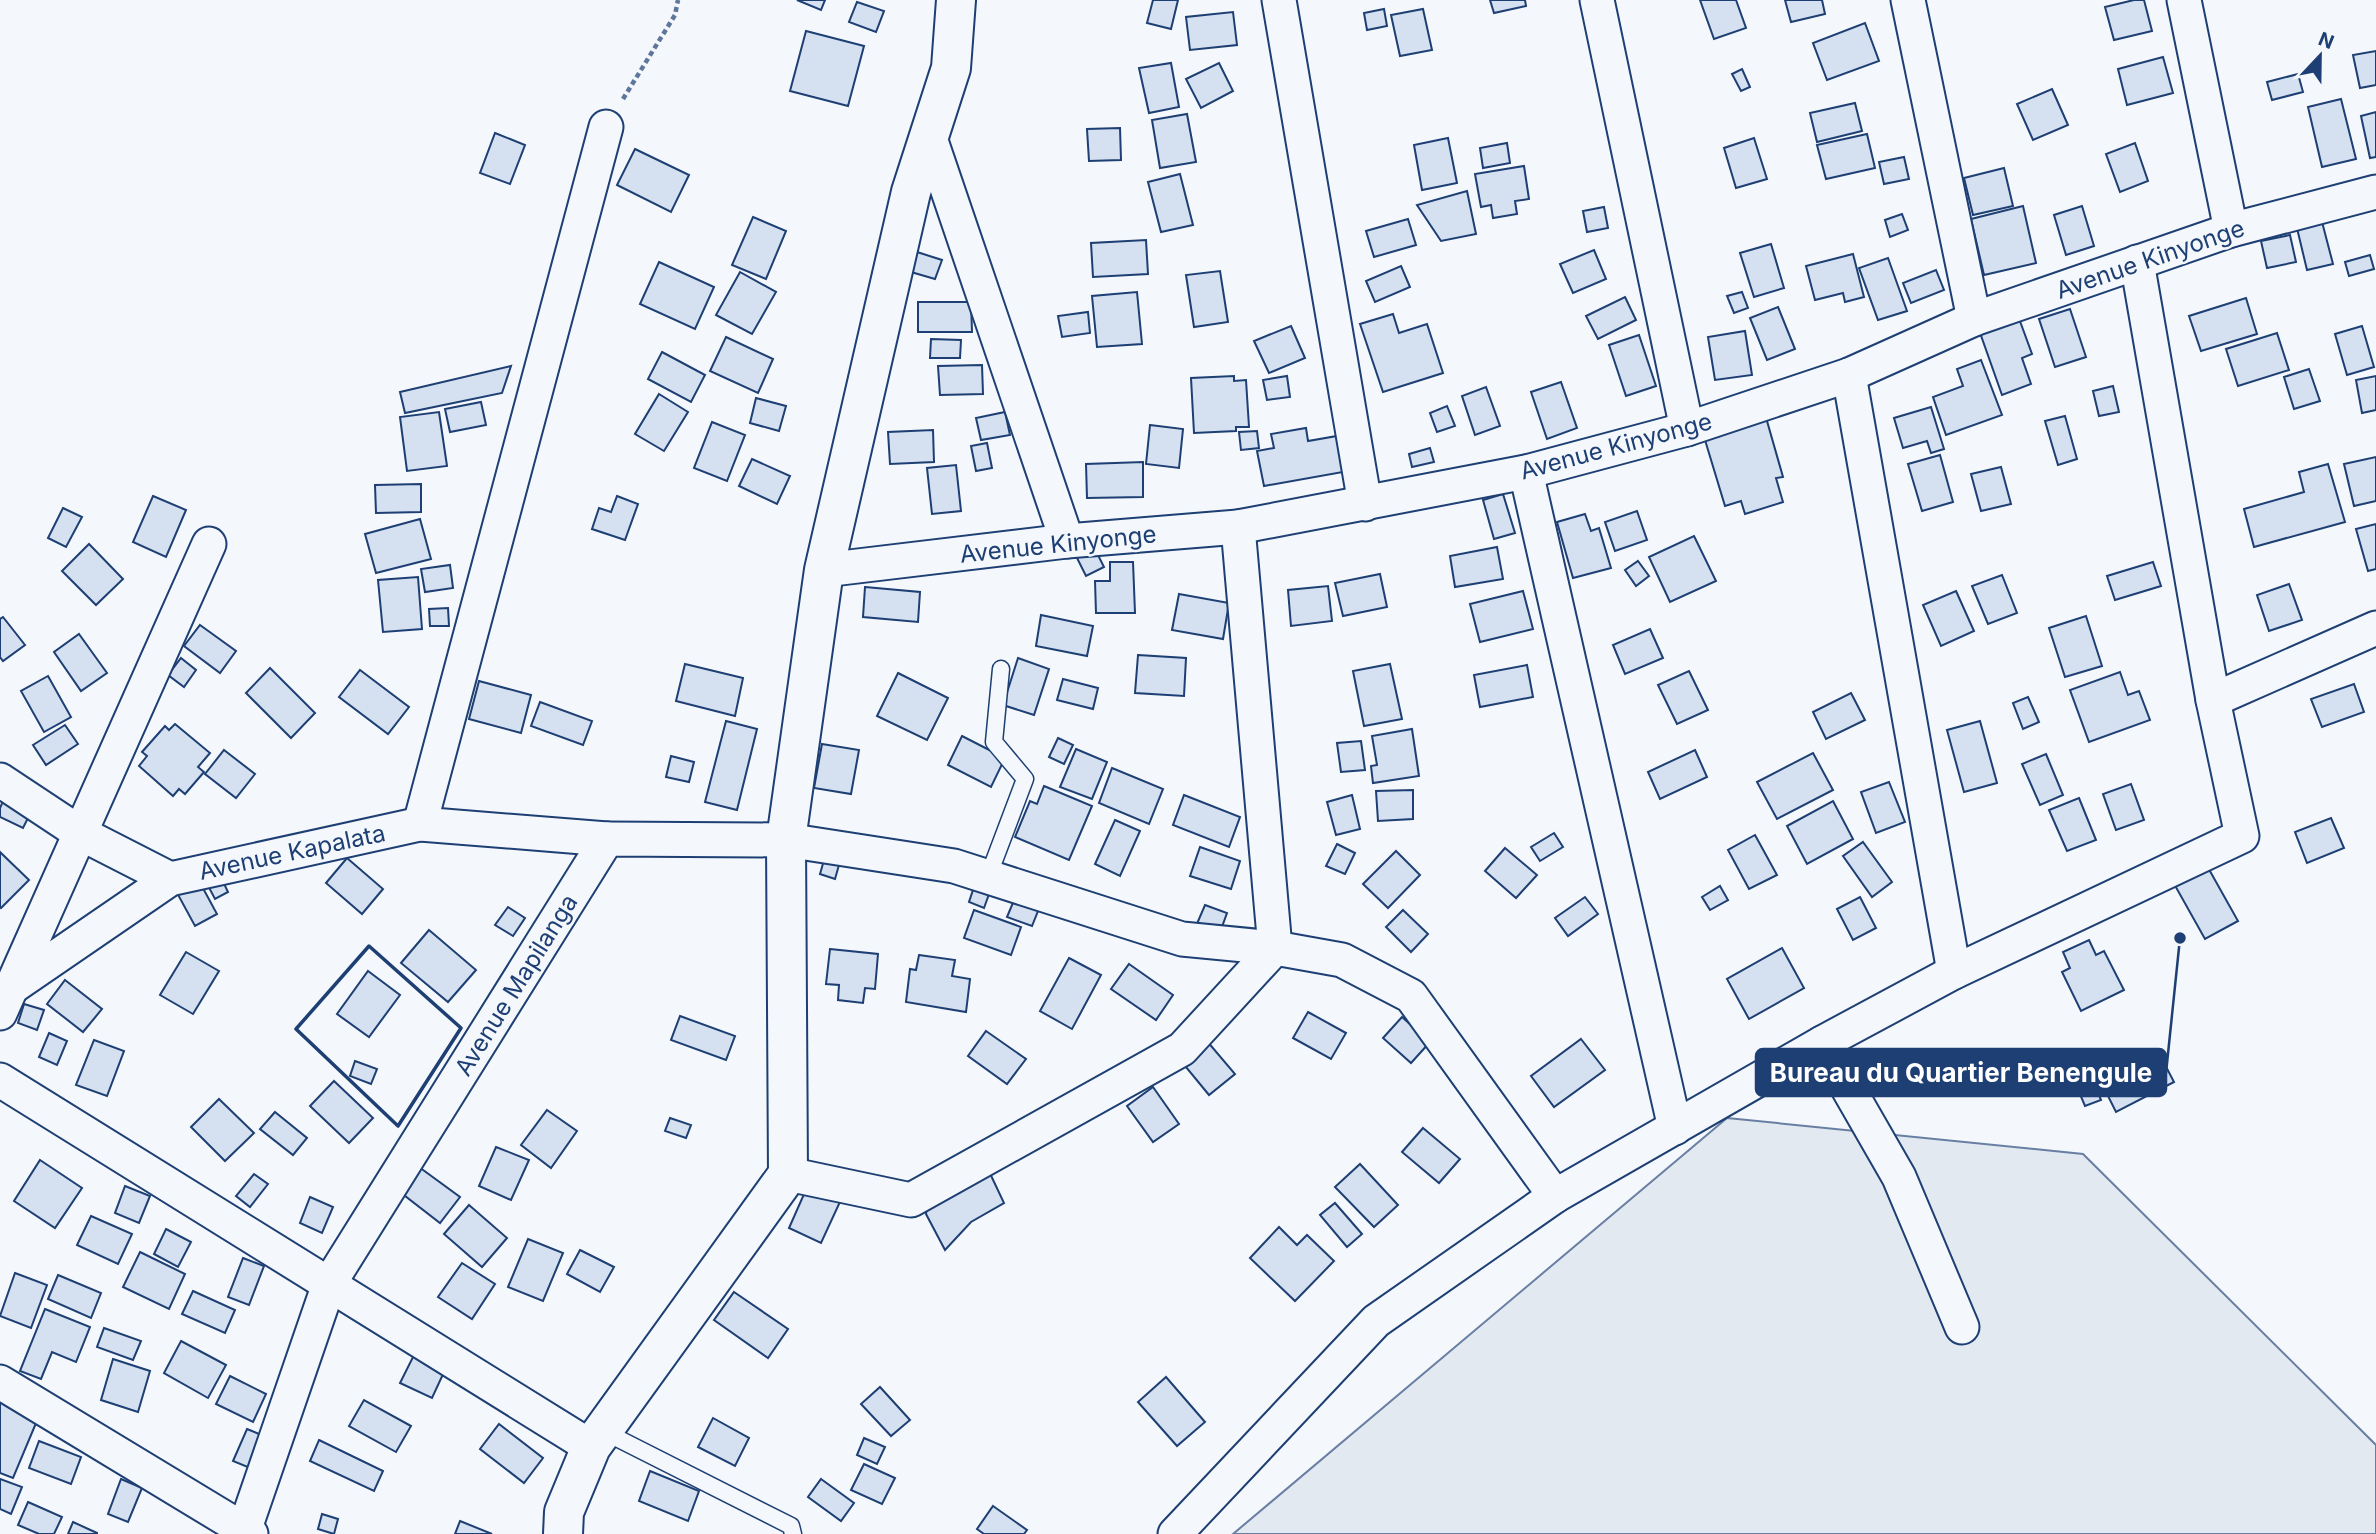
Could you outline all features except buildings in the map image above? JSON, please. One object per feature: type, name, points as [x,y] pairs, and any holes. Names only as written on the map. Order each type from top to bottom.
[{"type":"street","points":[[563,1534],[564,1512],[597,1439],[788,1174],[786,840],[824,570],[911,192],[951,68],[956,0]]},
{"type":"street","points":[[1279,0],[1365,504]]},
{"type":"street","points":[[1597,0],[1687,429]]},
{"type":"street","points":[[1908,0],[1974,318]]},
{"type":"street","points":[[2184,0],[2231,230]]},
{"type":"street","points":[[421,824],[606,127]]},
{"type":"street","points":[[930,138],[1067,541]]},
{"type":"street","name":"Avenue Kinyonge","points":[[824,570],[1067,541],[1238,527],[1525,472],[1687,429],[1849,375],[1974,318],[2231,230],[2376,192]]},
{"type":"street","points":[[1175,1534],[1377,1321],[1555,1196],[1822,1043],[1954,972],[2242,836],[2213,700],[2137,262]]},
{"type":"street","points":[[1849,375],[1954,972]]},
{"type":"street","points":[[1525,472],[1675,1128]]},
{"type":"street","points":[[788,1174],[911,1200],[1182,1049],[1275,948],[1238,527]]},
{"type":"street","points":[[5,1000],[209,544]]},
{"type":"street","points":[[2213,700],[2376,628]]},
{"type":"street","points":[[0,780],[80,833],[170,879]]},
{"type":"street","name":"Avenue Kapalata","points":[[5,1000],[170,879],[421,824],[607,839]]},
{"type":"street","points":[[607,839],[786,840],[954,866],[1182,939],[1275,948],[1342,960],[1410,996],[1555,1196]]},
{"type":"street","name":"Avenue Mapilanga","points":[[246,1533],[329,1284],[607,839]]},
{"type":"street","points":[[1822,1043],[1899,1177],[1962,1327]]},
{"type":"street","points":[[0,1080],[329,1284],[597,1439]]},
{"type":"street","points":[[0,1382],[246,1533]]},
{"type":"lane","points":[[988,877],[1025,779],[994,742],[1002,669]]},
{"type":"lane","points":[[597,1439],[791,1526],[793,1534]]},
{"type":"path","points":[[606,127],[675,16],[678,0]]},
{"type":"shaded area","points":[[1727,1118],[2083,1154],[2376,1445],[2376,1534],[1233,1534]]},
{"type":"wall","points":[[369,946],[461,1028],[398,1126],[296,1029],[369,946]]},
{"type":"place","name":"Bureau du Quartier Benengule","points":[[2180,938]]}]
